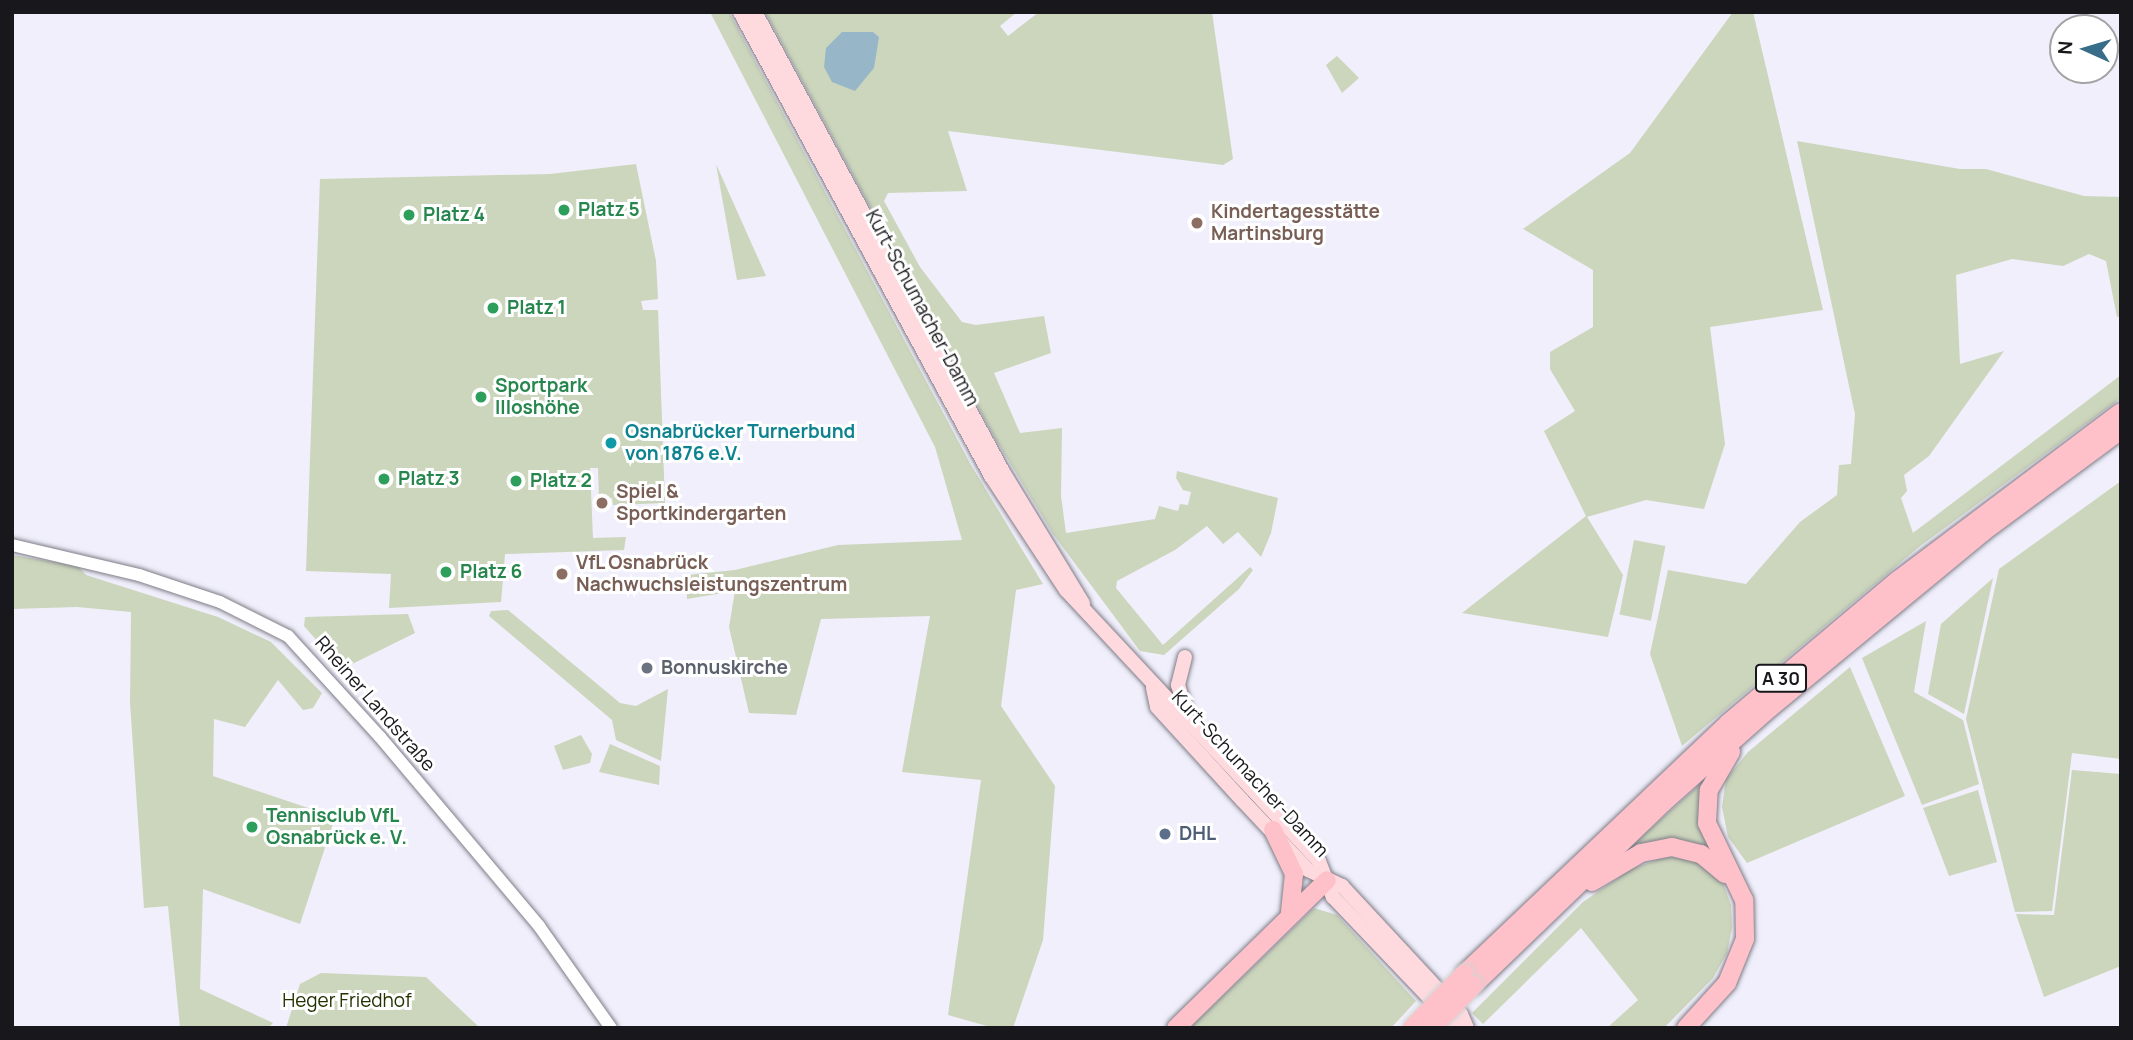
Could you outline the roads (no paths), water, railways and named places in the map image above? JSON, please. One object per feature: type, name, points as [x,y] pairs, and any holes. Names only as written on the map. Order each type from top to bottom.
[{"type":"highway","name":"A 30","points":[[1432,1028],[1469,979],[1728,723],[1898,580],[2121,412]]},
{"type":"highway","name":"A 30","points":[[1412,1028],[1564,896],[1770,708],[1982,533],[2121,430]]},
{"type":"highway","points":[[1686,1028],[1716,997],[1737,967],[1746,923],[1740,889],[1713,838],[1706,806],[1715,774],[1770,708]]},
{"type":"highway","points":[[1273,830],[1294,874],[1290,913]]},
{"type":"highway","points":[[1564,896],[1641,853],[1672,847],[1707,858],[1740,889]]},
{"type":"highway","points":[[1176,1028],[1290,913],[1327,880]]},
{"type":"main road","name":"Kurt-Schumacher-Damm","points":[[740,12],[991,476],[1050,568],[1153,688],[1191,722],[1319,861],[1333,897],[1424,986]]},
{"type":"main road","name":"Kurt-Schumacher-Damm","points":[[755,12],[1002,470],[1087,611]]},
{"type":"main road","points":[[1185,657],[1178,685],[1191,722]]},
{"type":"main road","name":"Kurt-Schumacher-Damm","points":[[1153,688],[1157,707],[1308,870],[1327,880]]},
{"type":"main road","points":[[1424,986],[1458,1028]]},
{"type":"main road","points":[[1424,986],[1461,1014],[1467,1028]]},
{"type":"street","name":"Rheiner Landstraße","points":[[12,545],[139,575],[220,603],[288,636],[380,737],[539,926],[611,1028]]},
{"type":"water","points":[[842,32],[873,32],[879,37],[874,68],[855,91],[832,82],[824,67],[826,48]]},
{"type":"place","name":"Platz 5","points":[[564,210]]},
{"type":"place","name":"Platz 4","points":[[409,215]]},
{"type":"place","name":"Kindertagesstätte Martinsburg","points":[[1197,223]]},
{"type":"place","name":"Platz 1","points":[[493,308]]},
{"type":"place","name":"Sportpark Illoshöhe","points":[[481,397]]},
{"type":"place","name":"Osnabrücker Turnerbund von 1876 e.V.","points":[[611,443]]},
{"type":"place","name":"Platz 3","points":[[384,479]]},
{"type":"place","name":"Platz 2","points":[[516,481]]},
{"type":"place","name":"Spiel & Sportkindergarten","points":[[602,503]]},
{"type":"place","name":"Platz 6","points":[[446,572]]},
{"type":"place","name":"VfL Osnabrück Nachwuchsleistungszentrum","points":[[562,574]]},
{"type":"place","name":"Bonnuskirche","points":[[647,668]]},
{"type":"place","name":"Tennisclub VfL Osnabrück e. V.","points":[[252,827]]},
{"type":"place","name":"DHL","points":[[1165,834]]},
{"type":"park label","name":"Heger Friedhof","points":[[347,1001]]}]
